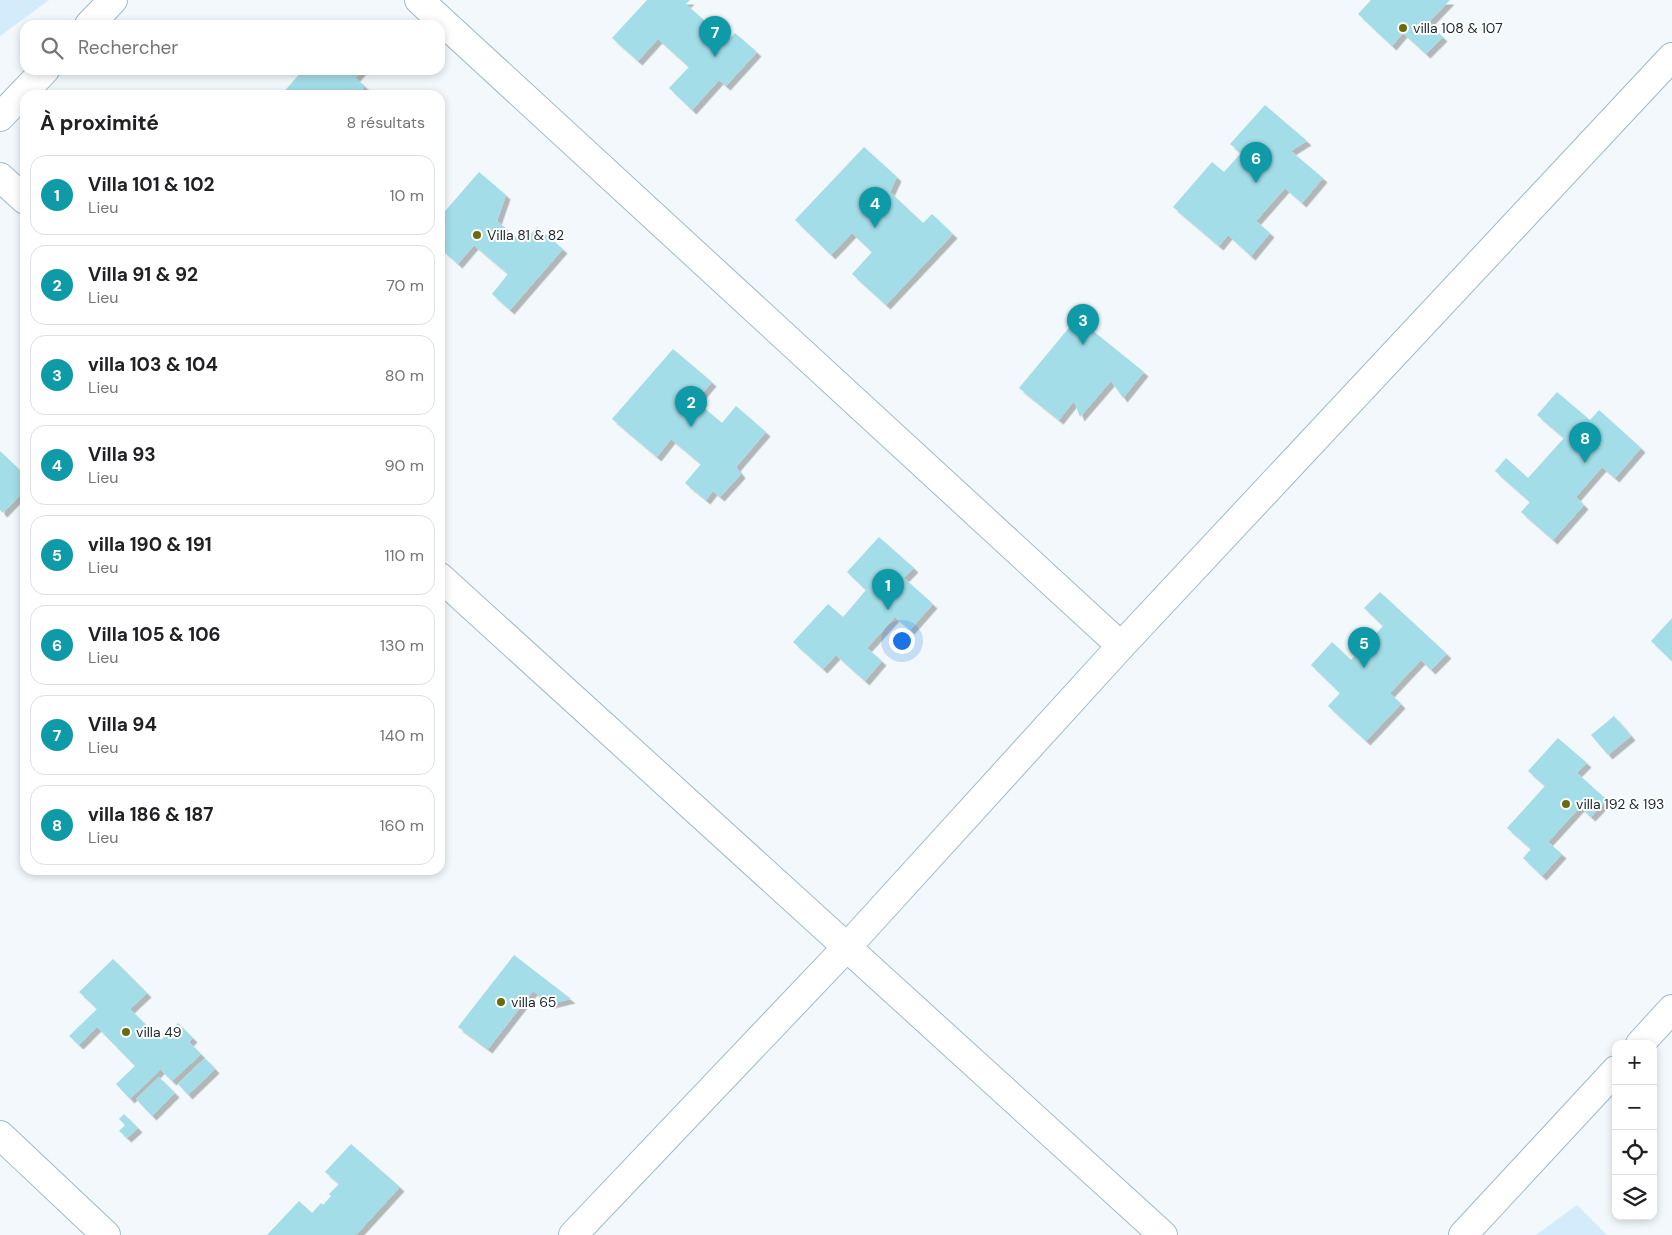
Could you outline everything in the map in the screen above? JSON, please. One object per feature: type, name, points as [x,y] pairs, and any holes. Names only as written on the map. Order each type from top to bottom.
[{"type":"street","points":[[94,20],[113,0]]},
{"type":"street","points":[[419,0],[441,20]]},
{"type":"street","points":[[445,24],[1121,646]]},
{"type":"street","points":[[574,1235],[847,946],[1121,646],[1672,57]]},
{"type":"street","points":[[26,90],[40,75]]},
{"type":"street","points":[[0,117],[20,96]]},
{"type":"street","points":[[0,177],[20,195]]},
{"type":"street","points":[[445,582],[1162,1235]]},
{"type":"street","points":[[1644,1040],[1672,1009]]},
{"type":"street","points":[[1464,1235],[1612,1074]]},
{"type":"street","points":[[0,1135],[106,1235]]},
{"type":"shaded area","points":[[0,0],[49,0],[20,20],[0,36]]},
{"type":"shaded area","points":[[1577,1205],[1607,1235],[1536,1235]]},
{"type":"building","points":[[647,0],[690,0],[686,4],[727,41],[735,33],[757,52],[726,86],[719,80],[692,110],[669,88],[689,67],[658,39],[638,61],[612,38]]},
{"type":"building","name":"villa 108 & 107","points":[[1371,0],[1450,0],[1428,23],[1443,37],[1426,54],[1403,33],[1392,46],[1358,14]]},
{"type":"building","points":[[299,75],[358,75],[355,78],[365,86],[361,90],[285,90]]},
{"type":"building","points":[[1265,105],[1307,141],[1291,151],[1323,178],[1302,203],[1285,188],[1256,221],[1270,233],[1251,256],[1228,235],[1219,246],[1173,207],[1212,162],[1224,172],[1241,153],[1230,144]]},
{"type":"building","points":[[864,147],[897,177],[890,192],[923,223],[932,214],[953,234],[886,305],[852,274],[872,252],[852,233],[831,255],[795,220]]},
{"type":"building","name":"Villa 81 & 82","points":[[479,172],[506,195],[497,221],[523,243],[537,227],[563,249],[510,310],[492,294],[508,274],[474,245],[458,264],[445,252],[445,211]]},
{"type":"building","points":[[1077,318],[1144,372],[1123,398],[1111,381],[1080,417],[1074,401],[1059,420],[1019,388]]},
{"type":"building","points":[[673,349],[712,382],[696,401],[722,423],[736,406],[766,432],[736,467],[741,474],[720,497],[713,491],[706,500],[685,483],[701,464],[671,439],[657,457],[612,419]]},
{"type":"building","points":[[1557,392],[1590,420],[1599,410],[1641,448],[1615,478],[1602,467],[1576,497],[1584,505],[1553,540],[1521,512],[1530,502],[1495,471],[1506,458],[1528,478],[1564,438],[1537,415]]},
{"type":"building","points":[[0,451],[20,470],[20,495],[3,513],[0,510]]},
{"type":"building","points":[[879,537],[914,568],[904,578],[933,604],[910,630],[895,617],[867,648],[882,661],[865,681],[836,655],[823,669],[793,642],[828,604],[843,617],[866,590],[847,572]]},
{"type":"building","points":[[1380,592],[1447,654],[1431,670],[1421,660],[1390,693],[1401,704],[1366,741],[1328,706],[1340,693],[1311,665],[1332,642],[1351,660],[1383,626],[1364,608]]},
{"type":"building","points":[[1672,618],[1672,661],[1651,641]]},
{"type":"building","points":[[1614,716],[1631,736],[1608,755],[1591,735]]},
{"type":"building","name":"villa 192 & 193","points":[[1558,738],[1587,763],[1577,773],[1607,800],[1591,817],[1580,807],[1548,842],[1562,854],[1542,876],[1523,858],[1531,849],[1507,828],[1545,786],[1528,771]]},
{"type":"building","name":"villa 65","points":[[514,955],[571,999],[550,1004],[533,991],[488,1049],[458,1027]]},
{"type":"building","name":"villa 49","points":[[113,959],[147,993],[130,1009],[161,1040],[178,1023],[193,1038],[189,1042],[201,1054],[172,1081],[161,1070],[168,1062],[130,1099],[116,1084],[135,1066],[97,1027],[79,1045],[69,1036],[97,1009],[79,992]]},
{"type":"building","points":[[205,1058],[215,1069],[188,1095],[178,1084]]},
{"type":"building","points":[[159,1077],[175,1093],[152,1116],[136,1099]]},
{"type":"building","points":[[124,1114],[138,1128],[127,1138],[119,1131],[125,1125],[119,1119]]},
{"type":"building","points":[[351,1144],[400,1187],[356,1235],[267,1235],[299,1201],[312,1213],[321,1203],[323,1205],[331,1196],[329,1194],[339,1184],[325,1172]]},
{"type":"place","name":"villa 108 & 107","points":[[1403,28]]},
{"type":"place","name":"Villa 94","points":[[715,57]]},
{"type":"place","name":"Villa 105 & 106","points":[[1256,183]]},
{"type":"place","name":"Villa 93","points":[[875,228]]},
{"type":"place","name":"Villa 81 & 82","points":[[477,235]]},
{"type":"place","name":"villa 103 & 104","points":[[1083,345]]},
{"type":"place","name":"Villa 91 & 92","points":[[691,427]]},
{"type":"place","name":"villa 186 & 187","points":[[1585,463]]},
{"type":"place","name":"Villa 101 & 102","points":[[888,610]]},
{"type":"place","name":"villa 190 & 191","points":[[1364,668]]},
{"type":"place","name":"villa 192 & 193","points":[[1566,804]]},
{"type":"place","name":"villa 65","points":[[501,1002]]},
{"type":"place","name":"villa 49","points":[[126,1032]]}]
